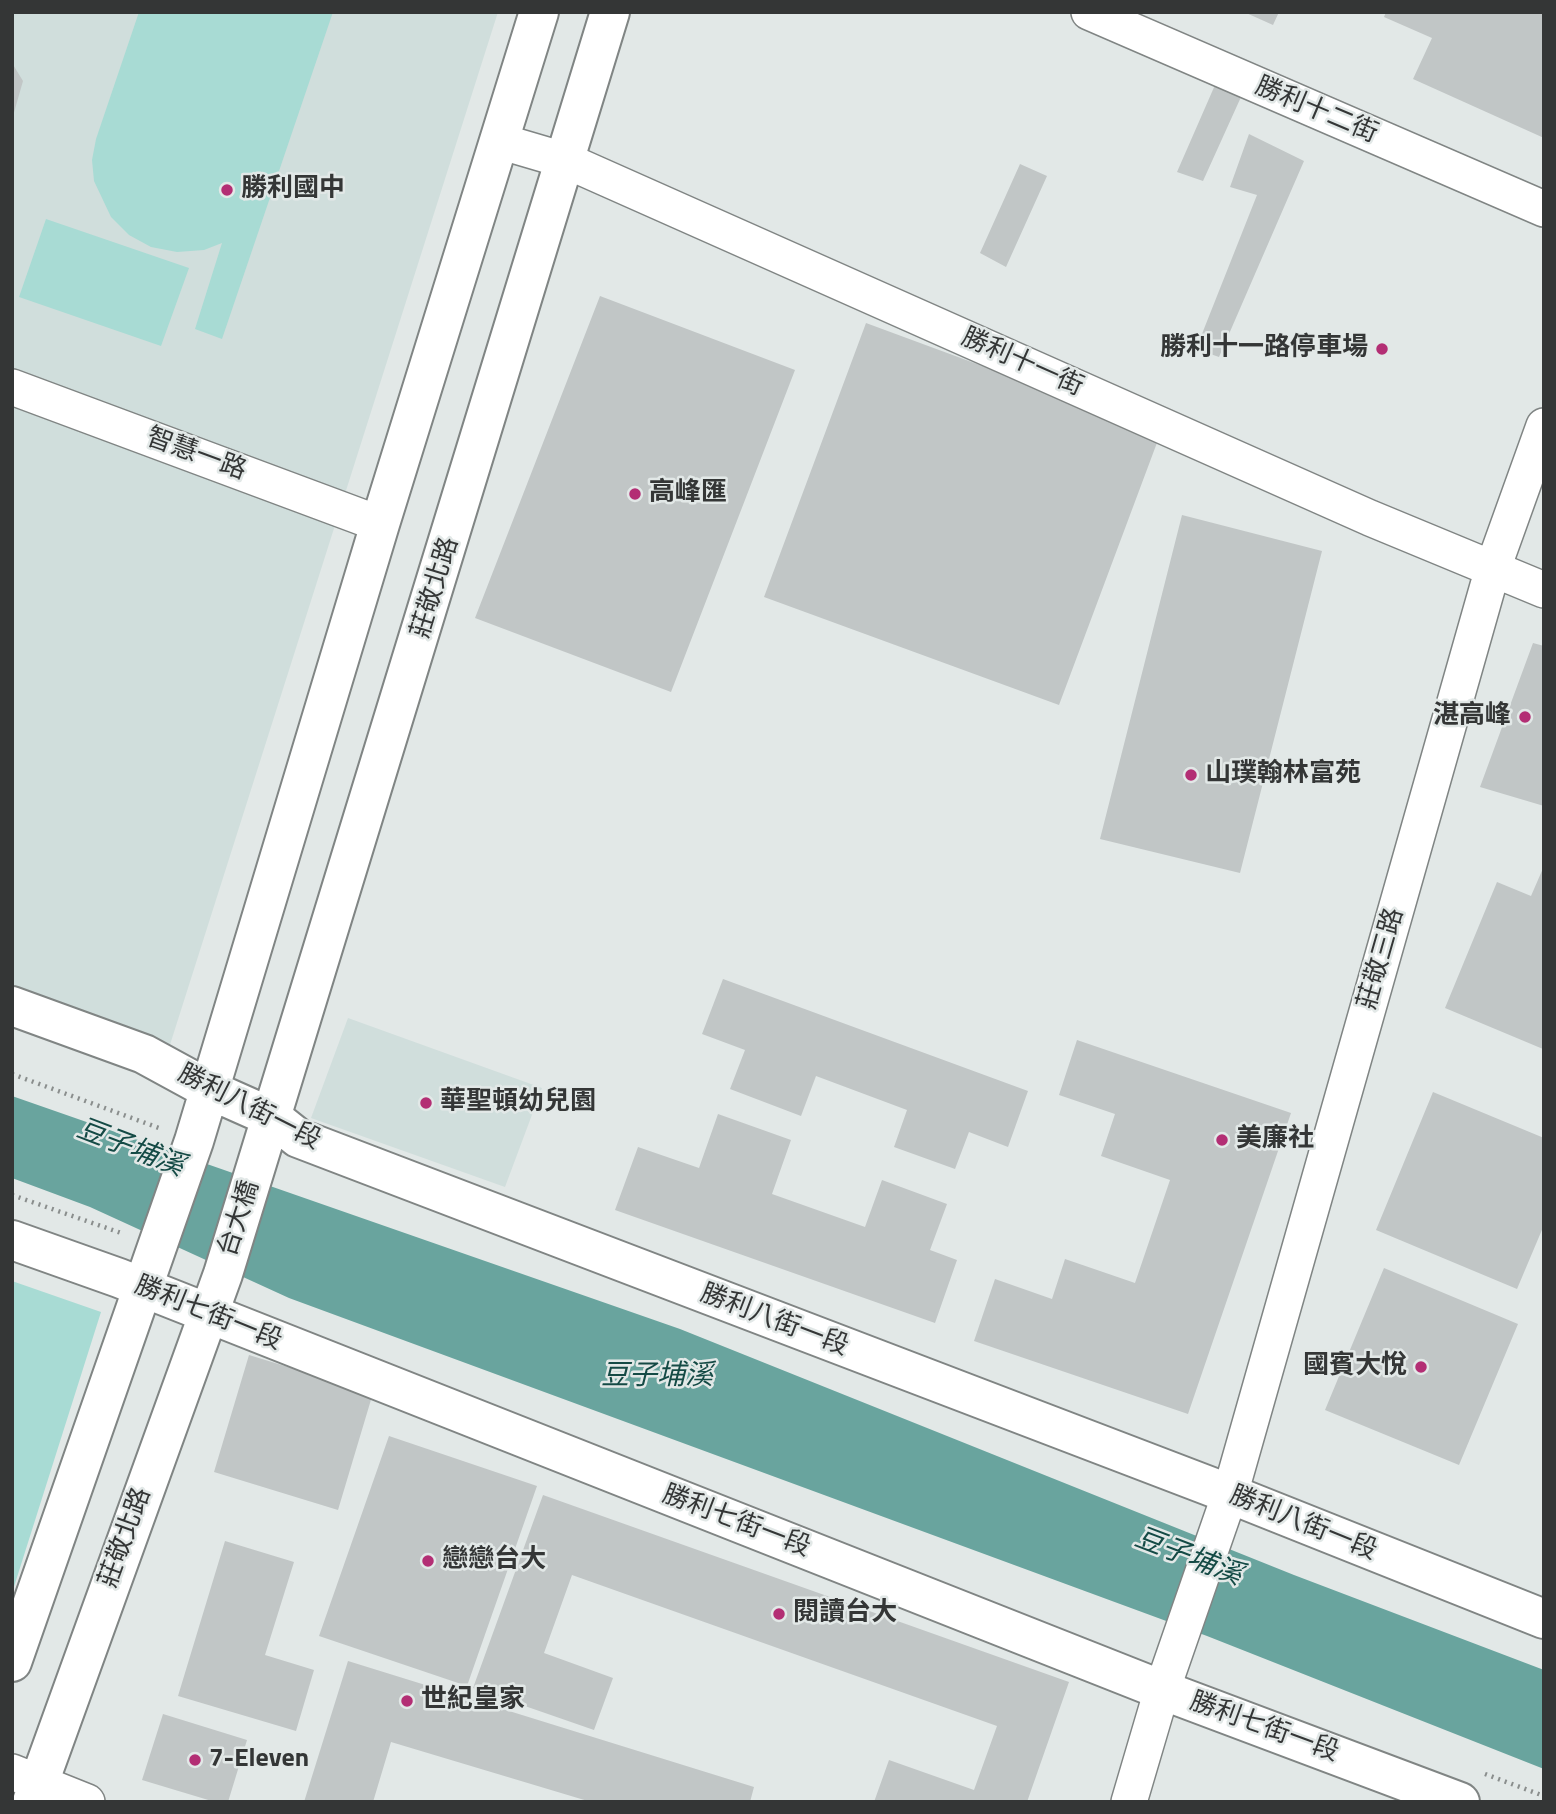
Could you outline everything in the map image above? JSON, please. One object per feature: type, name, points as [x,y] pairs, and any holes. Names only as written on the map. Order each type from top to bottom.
[{"type":"street","points":[[12,1662],[145,1289],[147,1243],[180,1135],[210,1090],[380,524],[539,12]]},
{"type":"street","name":"莊敬北路","points":[[258,1163],[567,161],[610,12]]},
{"type":"street","name":"勝利十二街","points":[[1089,12],[1544,209]]},
{"type":"street","name":"勝利十一街","points":[[499,141],[567,161],[1344,506],[1544,590]]},
{"type":"street","name":"智慧一路","points":[[12,387],[380,524]]},
{"type":"street","name":"莊敬三路","points":[[1162,1690],[1230,1494],[1493,568],[1544,426]]},
{"type":"street","name":"勝利八街一段","points":[[12,1006],[145,1054],[210,1090],[273,1118],[298,1138],[1230,1494],[1544,1619]]},
{"type":"street","name":"台大橋","points":[[223,1274],[258,1163]]},
{"type":"street","name":"勝利七街一段","points":[[12,1240],[145,1289],[1162,1690],[1460,1802]]},
{"type":"street","name":"莊敬北路","points":[[28,1786],[223,1274]]},
{"type":"street","points":[[1129,1802],[1162,1690]]},
{"type":"street","points":[[28,1786],[87,1802]]},
{"type":"path","points":[[12,1074],[180,1135]]},
{"type":"path","points":[[12,1195],[147,1243]]},
{"type":"shaded area","points":[[12,12],[498,12],[161,1073],[12,1019]]},
{"type":"shaded area","points":[[139,12],[333,12],[222,339],[195,329],[222,243],[204,250],[177,252],[151,247],[129,235],[111,217],[94,181],[92,160],[96,139]]},
{"type":"shaded area","points":[[46,219],[189,268],[161,346],[19,297]]},
{"type":"shaded area","name":"華聖頓幼兒園","points":[[348,1018],[542,1088],[505,1187],[311,1118]]},
{"type":"shaded area","points":[[12,1281],[101,1312],[12,1593]]},
{"type":"water","name":"豆子埔溪","points":[[12,1096],[680,1329],[1294,1575],[1544,1670],[1544,1769],[1207,1636],[289,1298],[90,1207],[12,1178]]},
{"type":"building","points":[[1244,12],[1279,12],[1273,25]]},
{"type":"building","points":[[1386,12],[1544,12],[1544,138],[1413,79],[1432,38],[1384,17]]},
{"type":"building","points":[[12,63],[23,81],[13,116],[12,116]]},
{"type":"building","points":[[1215,85],[1241,97],[1203,181],[1177,172]]},
{"type":"building","points":[[1249,134],[1304,161],[1219,357],[1196,349],[1257,195],[1230,187]]},
{"type":"building","points":[[1020,164],[1047,176],[1006,267],[980,253]]},
{"type":"building","name":"高峰匯","points":[[600,296],[795,370],[671,692],[475,618]]},
{"type":"building","points":[[866,323],[1161,432],[1059,705],[764,597]]},
{"type":"building","points":[[1182,515],[1322,551],[1240,873],[1100,839]]},
{"type":"building","name":"湛高峰","points":[[1533,643],[1544,646],[1544,806],[1480,787]]},
{"type":"building","points":[[1544,866],[1543,1049],[1445,1008],[1497,882],[1531,896]]},
{"type":"building","points":[[723,979],[1028,1091],[1008,1147],[969,1132],[955,1169],[894,1147],[907,1110],[816,1076],[801,1116],[730,1089],[745,1050],[702,1034]]},
{"type":"building","points":[[1077,1040],[1291,1113],[1188,1414],[974,1341],[995,1279],[1052,1299],[1065,1259],[1135,1283],[1170,1180],[1101,1156],[1115,1114],[1059,1095]]},
{"type":"building","points":[[1433,1092],[1544,1138],[1544,1225],[1517,1289],[1376,1230]]},
{"type":"building","points":[[718,1114],[791,1140],[772,1194],[865,1227],[882,1180],[947,1204],[930,1250],[957,1260],[935,1323],[615,1210],[638,1147],[699,1168]]},
{"type":"building","name":"國賓大悅","points":[[1384,1268],[1518,1324],[1459,1465],[1325,1410]]},
{"type":"building","points":[[249,1355],[373,1393],[338,1510],[214,1472]]},
{"type":"building","name":"戀戀台大","points":[[389,1436],[537,1486],[467,1686],[319,1636]]},
{"type":"building","name":"閱讀台大","points":[[543,1495],[1069,1682],[1027,1802],[874,1802],[889,1760],[974,1790],[997,1726],[572,1575],[544,1653],[613,1678],[594,1730],[473,1688]]},
{"type":"building","points":[[225,1541],[294,1562],[265,1655],[314,1670],[296,1731],[178,1696]]},
{"type":"building","name":"世紀皇家","points":[[348,1661],[754,1787],[750,1802],[591,1802],[391,1742],[373,1802],[304,1802]]},
{"type":"building","name":"7-Eleven","points":[[163,1714],[247,1740],[228,1802],[215,1802],[142,1780]]},
{"type":"place","name":"勝利國中","points":[[227,190]]},
{"type":"place","name":"勝利十一路停車場","points":[[1382,349]]},
{"type":"place","name":"高峰匯","points":[[635,494]]},
{"type":"place","name":"湛高峰","points":[[1525,717]]},
{"type":"place","name":"山璞翰林富苑","points":[[1191,775]]},
{"type":"place","name":"華聖頓幼兒園","points":[[426,1103]]},
{"type":"place","name":"美廉社","points":[[1222,1140]]},
{"type":"place","name":"國賓大悅","points":[[1421,1367]]},
{"type":"place","name":"戀戀台大","points":[[428,1561]]},
{"type":"place","name":"閱讀台大","points":[[779,1614]]},
{"type":"place","name":"世紀皇家","points":[[407,1701]]},
{"type":"place","name":"7-Eleven","points":[[195,1760]]}]
